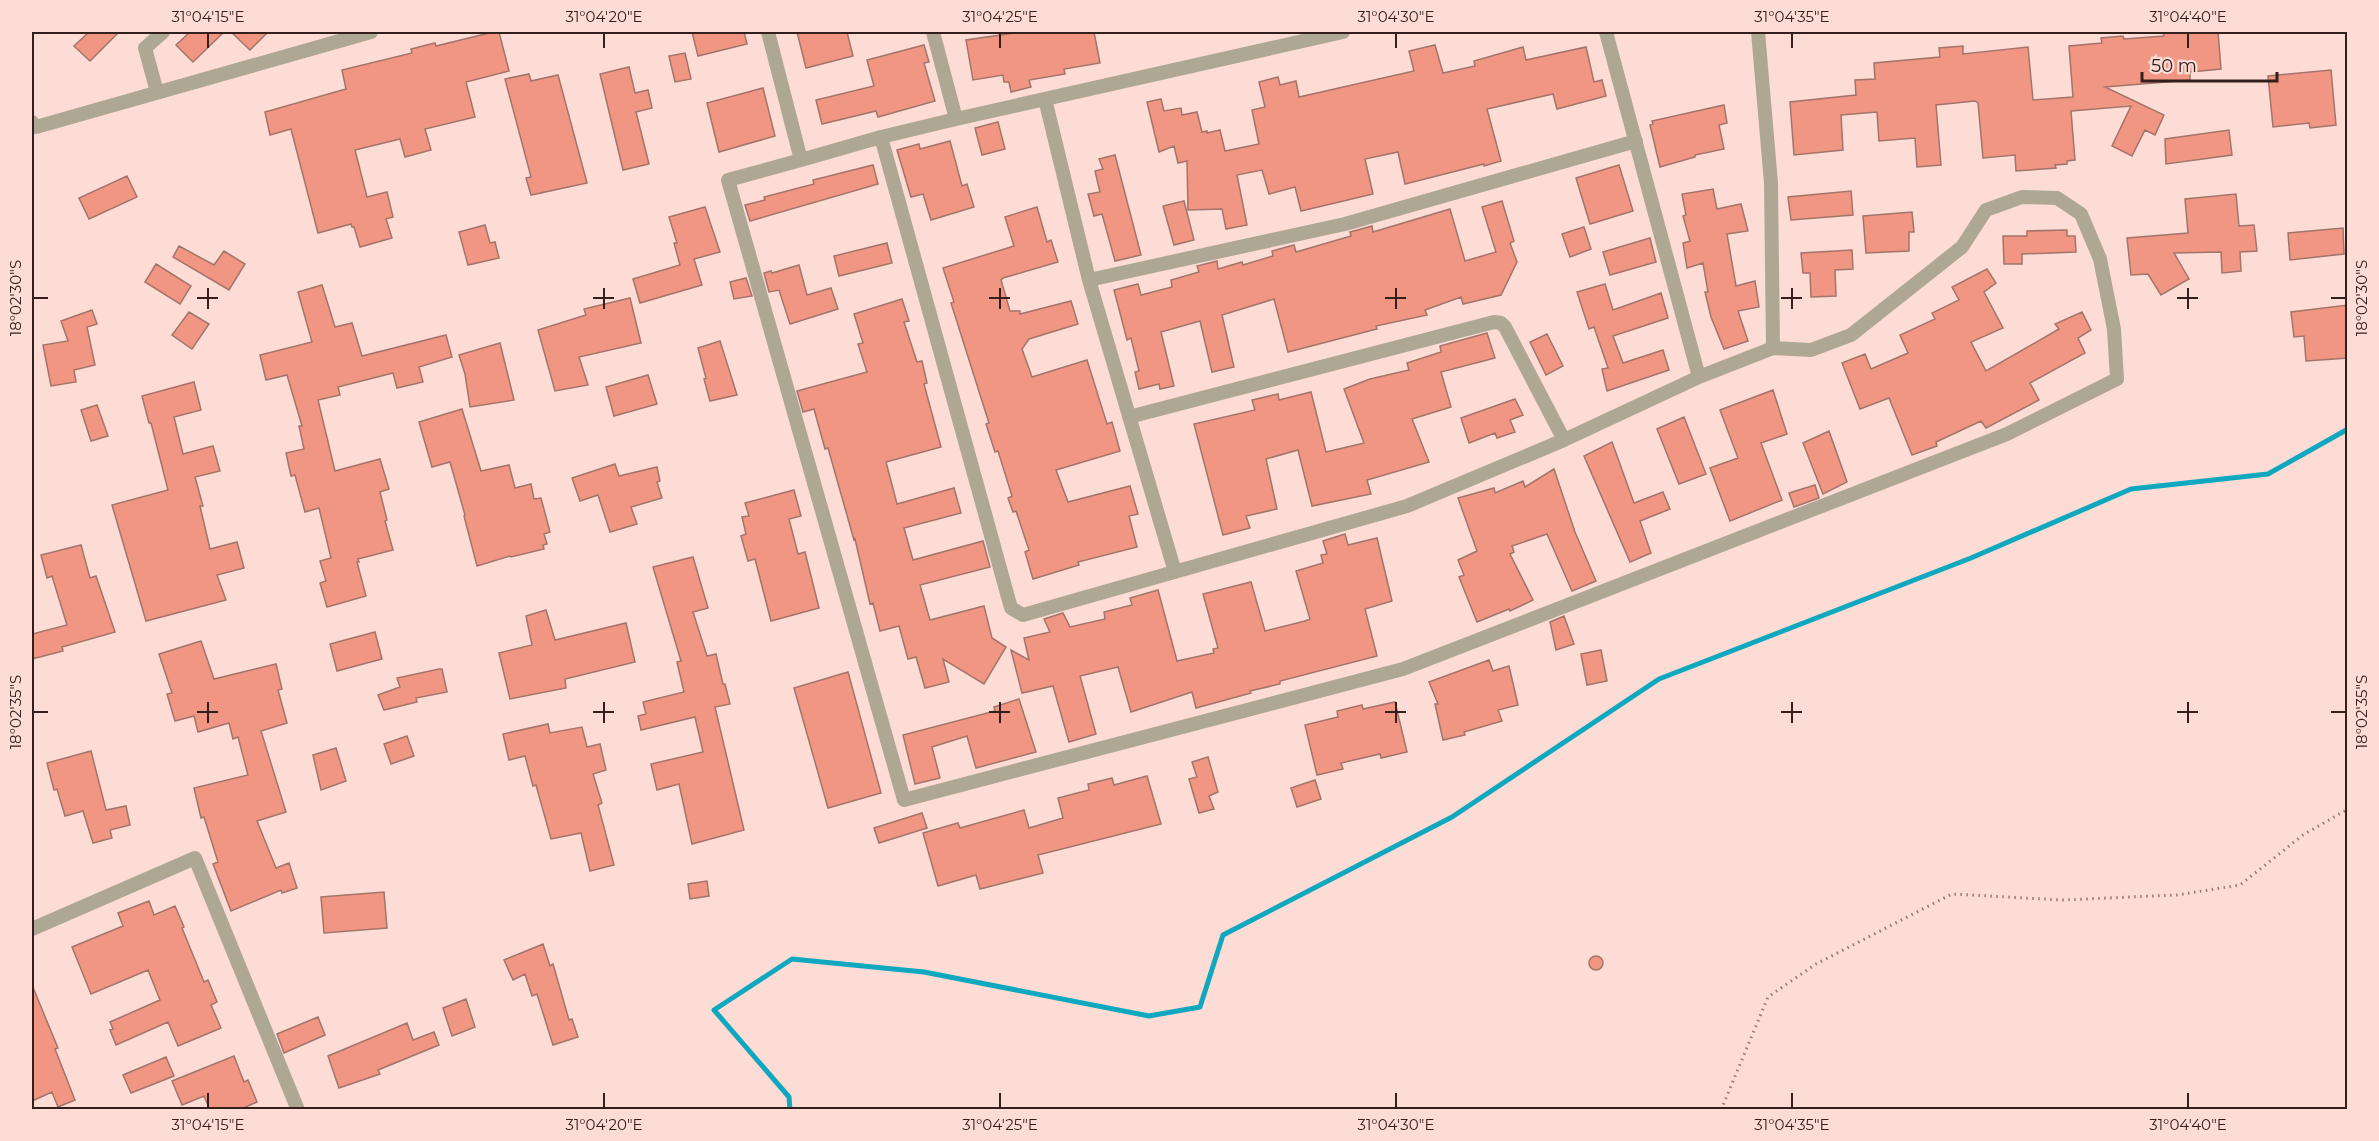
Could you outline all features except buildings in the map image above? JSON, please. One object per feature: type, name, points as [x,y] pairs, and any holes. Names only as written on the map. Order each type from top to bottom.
[{"type":"street","points":[[158,92],[145,48],[163,32]]},
{"type":"street","points":[[32,122],[36,127],[371,32]]},
{"type":"street","points":[[768,32],[801,160]]},
{"type":"street","points":[[933,32],[956,119]]},
{"type":"street","points":[[881,137],[1011,608],[1023,615],[1407,506],[1564,440],[1699,377],[1773,348],[1811,350],[1851,335],[1962,247],[1986,210],[2022,197],[2057,198],[2081,214],[2100,259],[2114,329],[2117,379],[2007,434],[1403,669],[904,800],[728,180],[881,137],[1342,32]]},
{"type":"street","points":[[1606,32],[1699,377]]},
{"type":"street","points":[[1758,32],[1771,183],[1773,348]]},
{"type":"street","points":[[1045,99],[1089,280],[1174,572]]},
{"type":"street","points":[[1089,280],[1345,224],[1636,141]]},
{"type":"street","points":[[1129,417],[1494,322],[1501,323],[1505,327],[1564,440]]},
{"type":"street","points":[[32,929],[195,858],[298,1110]]},
{"type":"path","points":[[1720,1110],[1768,997],[1816,964],[1952,894],[2062,900],[2177,895],[2240,885],[2303,835],[2348,809]]},
{"type":"waterway","points":[[790,1110],[789,1097],[714,1010],[792,959],[924,972],[1149,1016],[1200,1007],[1223,935],[1452,817],[1659,679],[1971,558],[2131,489],[2268,474],[2348,429]]}]
